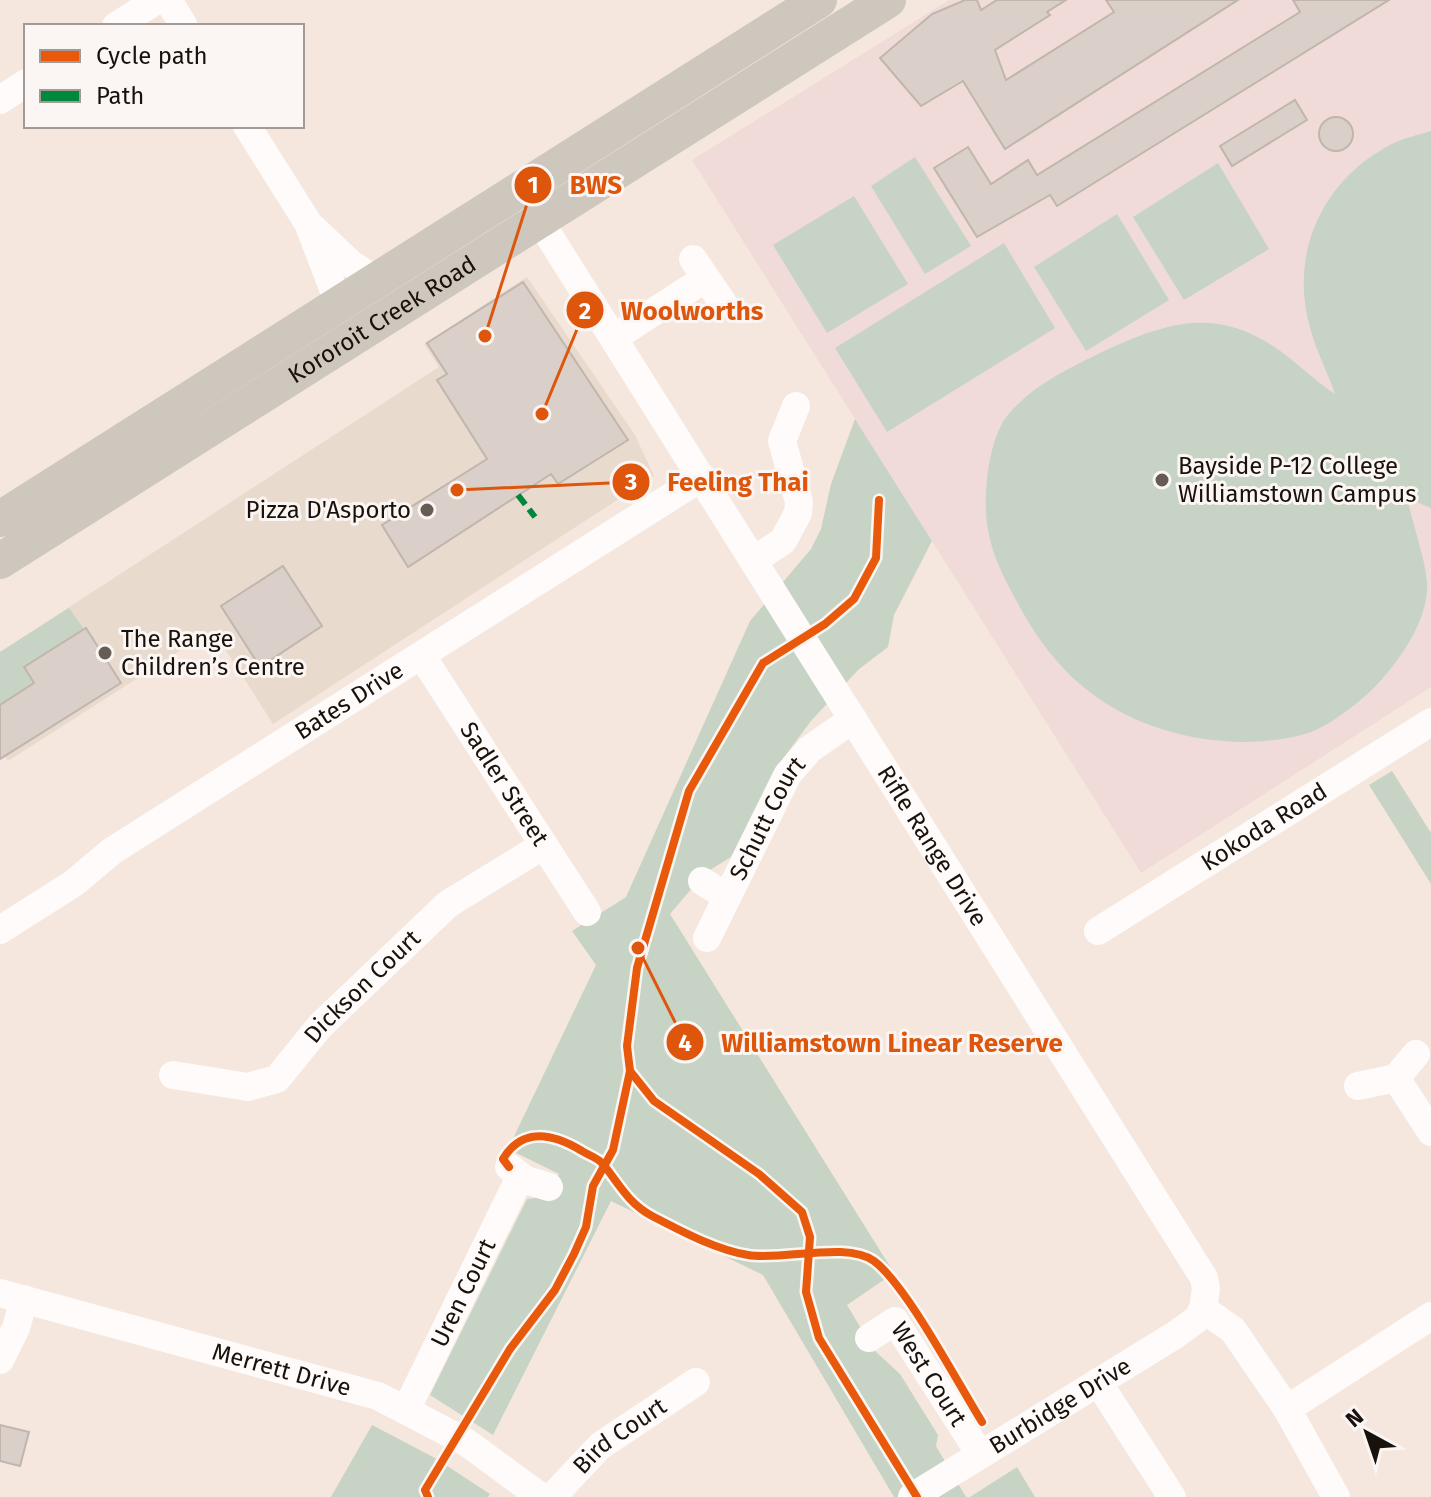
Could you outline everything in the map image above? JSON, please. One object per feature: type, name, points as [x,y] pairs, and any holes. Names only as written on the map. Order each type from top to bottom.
[{"type":"main road","name":"Kororoit Creek Road","points":[[0,519],[819,0]]},
{"type":"main road","name":"Kororoit Creek Road","points":[[0,561],[888,0]]},
{"type":"main road","points":[[332,308],[381,321]]},
{"type":"street","points":[[119,24],[157,0]]},
{"type":"street","points":[[168,0],[183,24]]},
{"type":"street","points":[[0,100],[24,84]]},
{"type":"street","points":[[248,128],[308,223],[351,264],[376,280]]},
{"type":"street","name":"Rifle Range Drive","points":[[520,190],[1204,1278],[1203,1309]]},
{"type":"street","points":[[308,223],[332,308]]},
{"type":"street","points":[[615,337],[699,268],[723,303]]},
{"type":"street","points":[[754,560],[783,541],[798,513],[797,496],[783,450],[781,420]]},
{"type":"street","name":"Bates Drive","points":[[0,930],[74,883],[112,851],[702,477]]},
{"type":"street","name":"Sadler Street","points":[[422,656],[587,912]]},
{"type":"street","name":"Schutt Court","points":[[707,938],[788,774],[810,749],[853,719]]},
{"type":"street","name":"Kokoda Road","points":[[1098,931],[1431,722]]},
{"type":"street","name":"Dickson Court","points":[[173,1075],[248,1087],[277,1079],[320,1026],[448,904],[544,845]]},
{"type":"street","points":[[702,881],[727,897]]},
{"type":"street","points":[[1358,1086],[1396,1078],[1416,1054]]},
{"type":"street","points":[[1396,1078],[1431,1132]]},
{"type":"street","name":"Uren Court","points":[[407,1408],[514,1172],[549,1187]]},
{"type":"street","points":[[0,1360],[16,1328],[12,1296]]},
{"type":"street","name":"Merrett Drive","points":[[12,1296],[355,1387],[407,1408],[475,1448],[541,1497]]},
{"type":"street","points":[[1203,1309],[1233,1330],[1287,1409],[1336,1497]]},
{"type":"street","name":"Burbidge Drive","points":[[912,1497],[1175,1335],[1197,1319],[1203,1309]]},
{"type":"street","points":[[1287,1409],[1431,1316]]},
{"type":"street","name":"West Court","points":[[869,1338],[895,1321],[980,1454]]},
{"type":"street","name":"Bird Court","points":[[552,1497],[600,1446],[696,1382]]},
{"type":"street","points":[[1098,1382],[1172,1497]]},
{"type":"shaded area","name":"Bayside P-12 College Williamstown Campus","points":[[949,0],[1431,0],[1431,687],[1141,873],[692,160]]},
{"type":"shaded area","points":[[527,277],[635,435],[654,476],[273,724],[213,630],[8,761],[0,749],[0,652],[439,367],[424,344]]},
{"type":"green space","points":[[1431,131],[1431,508],[1407,498],[1427,581],[1422,614],[1415,632],[1394,665],[1369,693],[1332,721],[1305,734],[1250,742],[1222,741],[1166,730],[1114,708],[1079,683],[1048,651],[1023,613],[995,556],[986,513],[987,479],[991,455],[1003,422],[1027,396],[1064,371],[1146,334],[1188,324],[1229,326],[1251,334],[1273,346],[1335,394],[1313,339],[1305,303],[1304,275],[1316,223],[1345,179],[1366,160],[1395,143]]},
{"type":"green space","points":[[915,157],[971,246],[925,274],[871,186]]},
{"type":"green space","points":[[1218,163],[1269,249],[1184,300],[1133,217]]},
{"type":"green space","points":[[854,196],[908,284],[827,333],[773,245]]},
{"type":"green space","points":[[1117,214],[1169,300],[1086,351],[1034,267]]},
{"type":"green space","points":[[1004,243],[1055,328],[887,432],[835,348]]},
{"type":"green space","points":[[855,419],[932,541],[894,615],[888,647],[858,670],[811,721],[773,772],[731,857],[705,873],[670,914],[894,1273],[847,1305],[874,1350],[900,1374],[938,1435],[936,1446],[966,1497],[894,1497],[763,1275],[611,1201],[493,1435],[430,1395],[527,1199],[548,1196],[559,1174],[508,1149],[596,965],[572,931],[626,897],[750,621],[811,549],[821,529],[831,484]]},
{"type":"green space","points":[[69,608],[84,629],[24,667],[34,683],[0,705],[0,652]]},
{"type":"green space","points":[[1392,771],[1431,833],[1431,884],[1369,785]]},
{"type":"green space","points":[[372,1425],[435,1458],[490,1494],[488,1497],[331,1497]]},
{"type":"green space","points":[[1017,1467],[1035,1497],[970,1497]]},
{"type":"building","points":[[965,0],[977,0],[981,10],[997,0],[1066,0],[1047,12],[1050,15],[995,50],[1006,80],[1114,12],[1106,0],[1238,0],[1005,149],[963,81],[921,106],[880,58],[932,14]]},
{"type":"building","points":[[1293,0],[1389,0],[1057,206],[1050,195],[977,237],[934,168],[968,147],[991,184],[1028,160],[1037,175],[1300,12]]},
{"type":"building","points":[[1295,100],[1307,120],[1232,166],[1220,146]]},
{"type":"building","points":[[1336,117],[1348,122],[1353,134],[1348,146],[1336,151],[1324,146],[1319,134],[1324,122]]},
{"type":"building","points":[[523,282],[628,440],[558,484],[551,474],[408,567],[382,525],[487,459],[437,380],[447,374],[427,343]]},
{"type":"building","points":[[283,566],[322,626],[260,667],[221,606]]},
{"type":"building","points":[[86,628],[121,683],[0,759],[0,705],[34,683],[24,667]]},
{"type":"building","points":[[0,1425],[29,1432],[20,1466],[0,1461]]},
{"type":"marked path","points":[[518,495],[535,517]]},
{"type":"cycle path","points":[[879,500],[876,558],[854,599],[825,624],[763,663],[689,791],[637,968],[627,1046],[630,1071],[654,1101],[759,1174],[802,1212],[810,1237],[806,1292],[819,1338],[917,1497]]},
{"type":"cycle path","points":[[428,1497],[425,1490],[510,1349],[555,1290],[574,1254],[586,1227],[593,1186],[613,1150],[630,1071]]},
{"type":"cycle path","points":[[509,1167],[503,1159],[520,1141],[529,1137],[550,1137],[601,1162],[624,1193],[644,1211],[711,1244],[748,1255],[848,1252],[874,1261],[887,1273],[916,1312],[982,1422]]},
{"type":"place","name":"BWS","points":[[485,336]]},
{"type":"place","name":"Woolworths","points":[[542,414]]},
{"type":"place","name":"Bayside P-12 College Williamstown Campus","points":[[1162,480]]},
{"type":"place","name":"Feeling Thai","points":[[457,490]]},
{"type":"place","name":"Pizza D'Asporto","points":[[427,510]]},
{"type":"place","name":"The Range Children’s Centre","points":[[105,653]]},
{"type":"place","name":"Williamstown Linear Reserve","points":[[638,948]]}]
